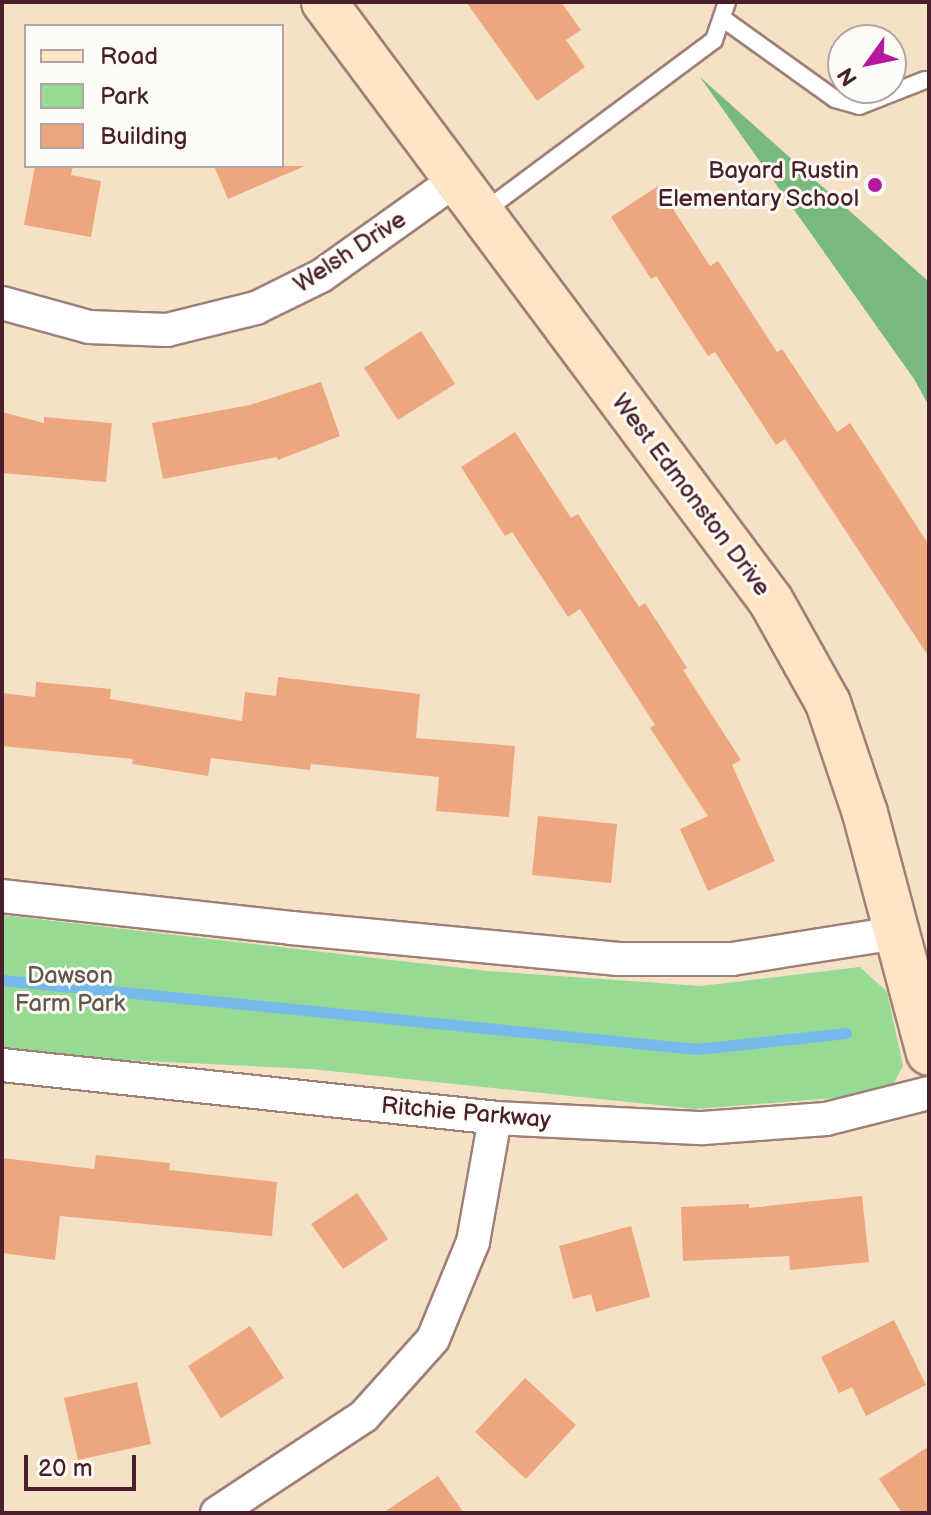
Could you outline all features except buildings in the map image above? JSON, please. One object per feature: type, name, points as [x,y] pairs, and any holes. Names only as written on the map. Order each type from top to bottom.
[{"type":"street","name":"West Edmonston Drive","points":[[324,2],[771,601],[828,703],[865,813],[929,1053]]},
{"type":"street","name":"Welsh Drive","points":[[2,303],[89,327],[167,330],[256,308],[470,196]]},
{"type":"street","points":[[2,896],[291,928],[619,959],[732,959],[897,933]]},
{"type":"street","name":"Ritchie Parkway","points":[[2,1065],[495,1118],[703,1128],[826,1119],[929,1093]]},
{"type":"street","points":[[217,1513],[364,1416],[433,1339],[473,1242],[495,1118]]},
{"type":"lane","points":[[470,196],[714,40],[725,10],[835,99],[859,106],[925,80]]},
{"type":"green space","points":[[700,77],[929,282],[929,406],[914,379]]},
{"type":"green space","name":"Dawson Farm Park","points":[[2,915],[487,971],[701,986],[860,967],[887,992],[903,1066],[894,1083],[873,1095],[696,1109],[311,1069],[2,1054]]},
{"type":"waterway","points":[[2,980],[697,1049],[846,1033]]},
{"type":"place","name":"Bayard Rustin Elementary School","points":[[875,185]]}]
